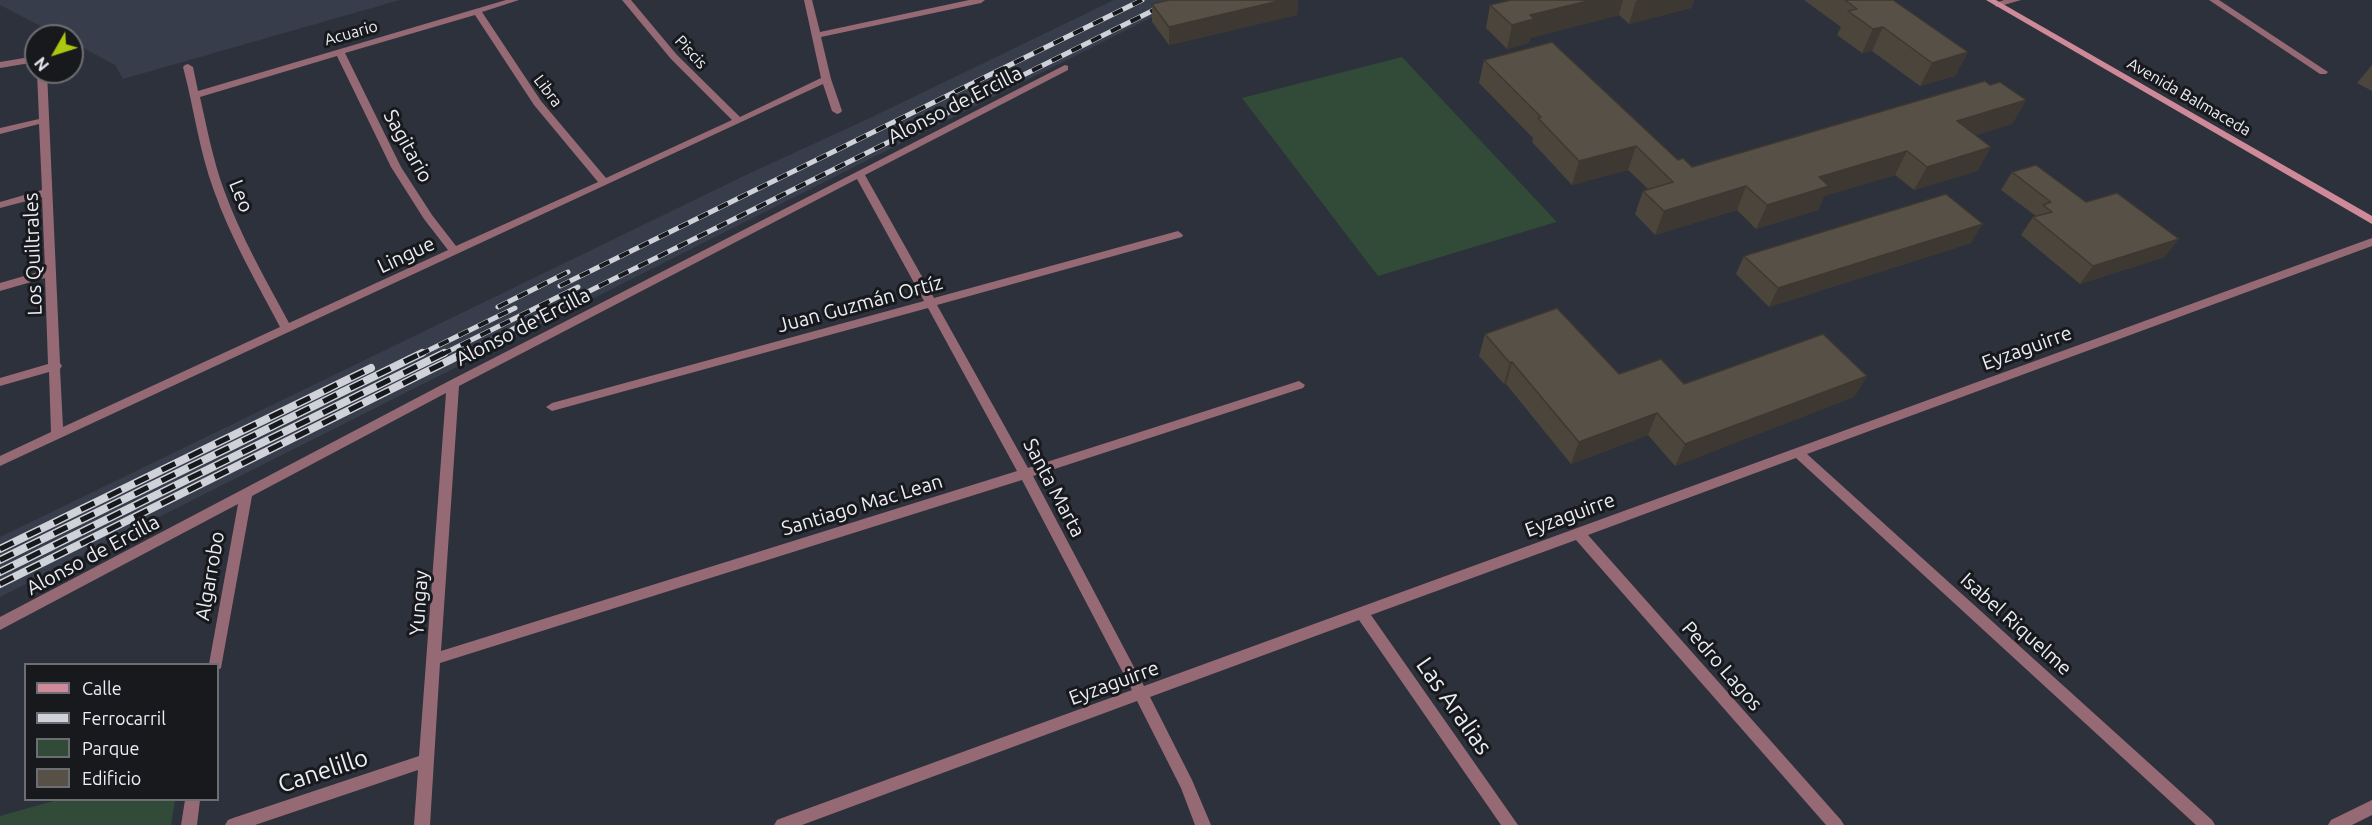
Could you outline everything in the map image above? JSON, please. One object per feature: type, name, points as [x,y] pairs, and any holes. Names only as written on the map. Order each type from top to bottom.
[{"type":"main road","name":"Avenida Balmaceda","points":[[1993,2],[2372,221]]},
{"type":"street","name":"Acuario","points":[[195,94],[515,0]]},
{"type":"street","name":"Piscis","points":[[626,0],[674,57],[739,121]]},
{"type":"street","points":[[808,0],[826,79],[837,111]]},
{"type":"street","points":[[815,36],[981,0]]},
{"type":"street","points":[[1993,2],[2017,0]]},
{"type":"street","points":[[2213,0],[2324,72]]},
{"type":"street","name":"Libra","points":[[477,11],[537,103],[605,183]]},
{"type":"street","name":"Sagitario","points":[[340,52],[396,167],[428,217],[455,252]]},
{"type":"street","points":[[0,64],[24,61]]},
{"type":"street","name":"Leo","points":[[188,67],[212,170],[227,210],[287,329]]},
{"type":"street","name":"Alonso de Ercilla","points":[[0,625],[453,384],[1065,68]]},
{"type":"street","name":"Lingue","points":[[0,461],[826,79]]},
{"type":"street","name":"Los Quiltrales","points":[[43,84],[57,435]]},
{"type":"street","points":[[0,131],[45,120]]},
{"type":"street","name":"Santa Marta","points":[[860,175],[1024,474],[1141,694],[1187,785],[1203,825]]},
{"type":"street","points":[[0,205],[48,192]]},
{"type":"street","name":"Juan Guzmán Ortíz","points":[[552,407],[1178,235]]},
{"type":"street","name":"Eyzaguirre","points":[[782,825],[815,819],[1141,694],[2372,242]]},
{"type":"street","points":[[0,287],[51,273]]},
{"type":"street","points":[[0,382],[56,366]]},
{"type":"street","name":"Yungay","points":[[422,825],[453,384]]},
{"type":"street","name":"Santiago Mac Lean","points":[[435,659],[1299,385]]},
{"type":"street","name":"Isabel Riquelme","points":[[1798,453],[2207,825]]},
{"type":"street","name":"Algarrobo","points":[[216,663],[246,494]]},
{"type":"street","name":"Pedro Lagos","points":[[1578,533],[1836,825]]},
{"type":"street","name":"Las Aralias","points":[[1362,613],[1510,825]]},
{"type":"street","name":"Canelillo","points":[[233,825],[428,760]]},
{"type":"street","points":[[189,825],[193,801]]},
{"type":"street","points":[[2336,825],[2372,807]]},
{"type":"shaded area","points":[[0,0],[400,0],[123,79],[115,65],[84,48],[84,24],[37,24],[0,5]]},
{"type":"shaded area","points":[[1114,0],[1186,0],[0,597],[0,537],[748,174]]},
{"type":"green space","points":[[1402,57],[1556,222],[1378,276],[1242,98]]},
{"type":"green space","points":[[53,801],[175,801],[171,825],[0,825],[0,816]]},
{"type":"building","points":[[1169,0],[1283,0],[1169,27],[1152,4]]},
{"type":"building","points":[[1511,0],[1592,0],[1530,15],[1534,19],[1512,25],[1490,5]]},
{"type":"building","points":[[1845,0],[1893,0],[1968,52],[1932,63],[1883,27],[1873,29],[1848,11],[1857,9]]},
{"type":"building","points":[[1552,42],[1678,160],[1683,158],[1692,167],[1985,81],[1990,85],[2000,82],[2026,100],[1957,121],[1991,147],[1927,167],[1907,151],[1819,177],[1829,186],[1767,205],[1746,186],[1664,211],[1643,191],[1673,182],[1636,146],[1579,161],[1538,118],[1541,117],[1484,60]]},
{"type":"building","points":[[2036,165],[2086,202],[2117,193],[2179,239],[2093,266],[2033,217],[2052,212],[2043,205],[2051,202],[2012,172]]},
{"type":"building","points":[[1946,194],[1983,224],[1778,288],[1744,256]]},
{"type":"building","points":[[1557,308],[1619,374],[1661,359],[1684,384],[1823,334],[1867,376],[1685,444],[1657,413],[1579,442],[1512,362],[1510,363],[1485,334]]},
{"type":"railway","points":[[560,286],[1142,0]]},
{"type":"railway","points":[[461,355],[1174,0]]},
{"type":"railway","points":[[498,307],[568,272]]},
{"type":"railway","points":[[441,355],[578,287]]},
{"type":"railway","points":[[419,355],[515,308]]},
{"type":"railway","points":[[0,560],[422,353]]},
{"type":"railway","points":[[0,572],[444,353]]},
{"type":"railway","points":[[0,584],[464,353]]},
{"type":"railway","points":[[0,549],[371,368]]}]
